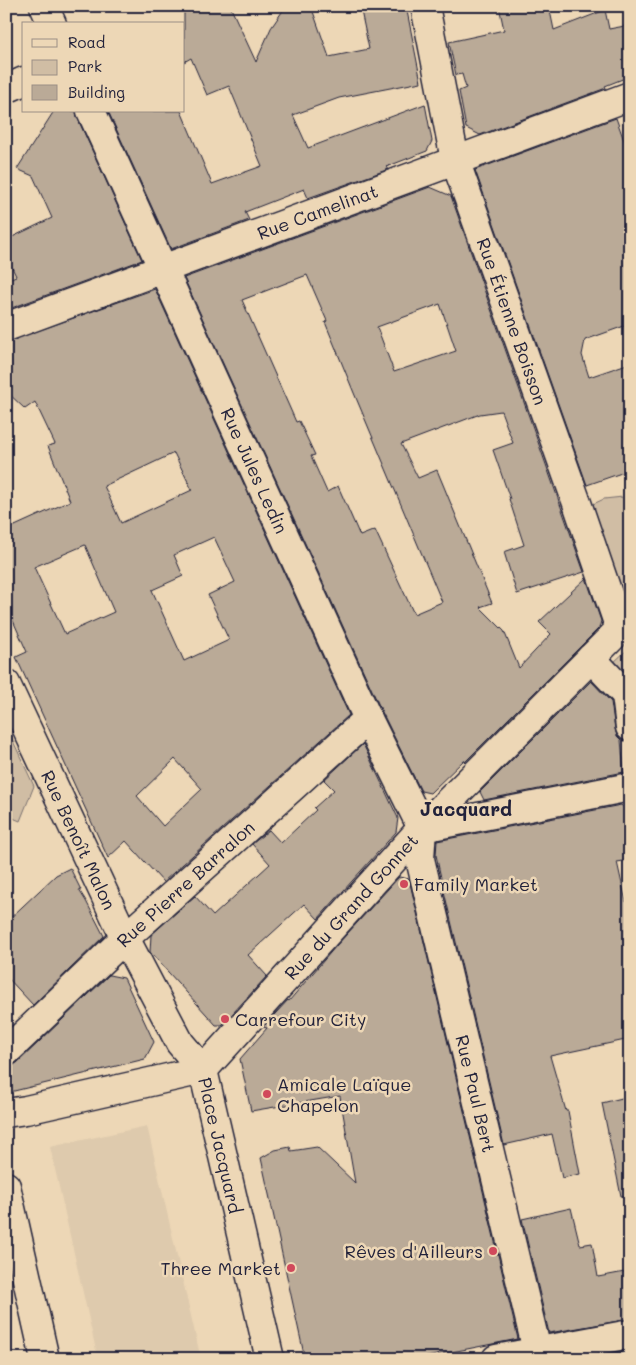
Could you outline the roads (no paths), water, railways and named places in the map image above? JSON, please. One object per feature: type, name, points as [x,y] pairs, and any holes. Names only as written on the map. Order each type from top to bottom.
[{"type":"street","points":[[44,6],[51,22]]},
{"type":"street","name":"Rue Étienne Boisson","points":[[425,6],[455,160],[570,484],[625,624]]},
{"type":"street","points":[[6,90],[22,82]]},
{"type":"street","name":"Rue Camelinat","points":[[6,327],[630,96]]},
{"type":"street","name":"Rue Jules Ledin","points":[[91,112],[368,719],[422,828]]},
{"type":"street","name":"Rue du Grand Gonnet","points":[[204,1070],[422,828],[625,624]]},
{"type":"street","points":[[591,658],[626,695],[630,727]]},
{"type":"street","name":"Rue Benoît Malon","points":[[6,684],[125,938],[180,1043],[204,1070]]},
{"type":"street","name":"Rue Pierre Barralon","points":[[6,1052],[125,938],[368,719]]},
{"type":"street","points":[[422,828],[630,787]]},
{"type":"street","name":"Rue Paul Bert","points":[[422,828],[420,858],[538,1355]]},
{"type":"street","name":"Place Jacquard","points":[[6,1113],[204,1070],[270,1359]]},
{"type":"street","points":[[6,1186],[45,1359]]},
{"type":"street","points":[[496,1359],[538,1355],[630,1334]]},
{"type":"place","name":"Family Market","points":[[404,884]]},
{"type":"place","name":"Carrefour City","points":[[225,1019]]},
{"type":"place","name":"Amicale Laïque Chapelon","points":[[267,1094]]},
{"type":"place","name":"Rêves d'Ailleurs","points":[[493,1251]]},
{"type":"place","name":"Three Market","points":[[291,1268]]},
{"type":"district","name":"Jacquard","points":[[466,808]]}]
